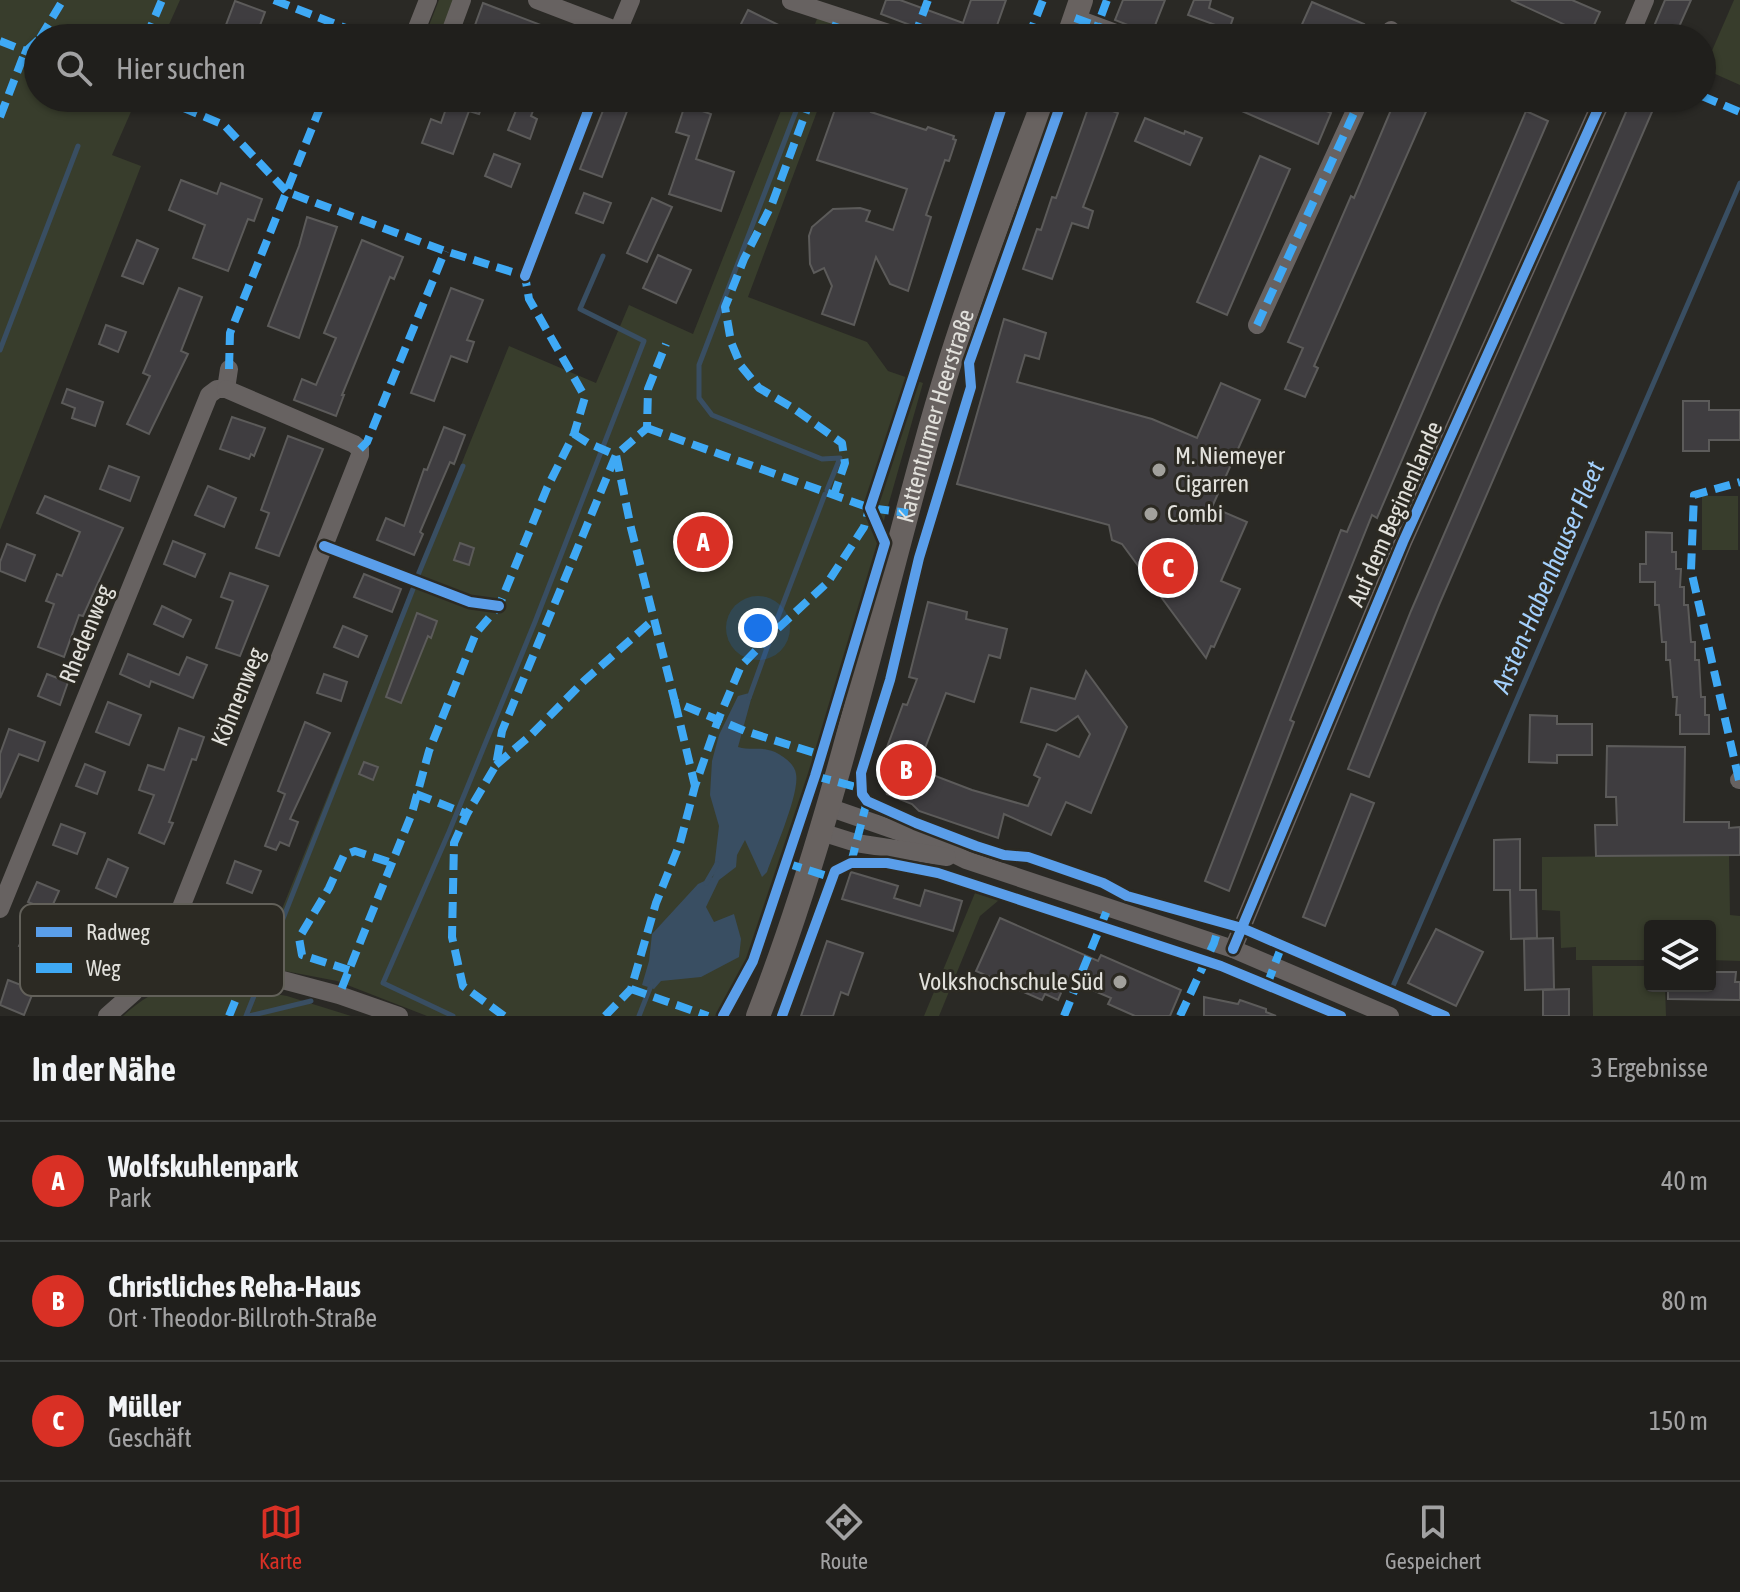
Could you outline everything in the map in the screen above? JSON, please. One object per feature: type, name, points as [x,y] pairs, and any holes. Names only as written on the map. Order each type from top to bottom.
[{"type":"main road","name":"Kattenturmer Heerstraße","points":[[758,1016],[786,943],[821,832],[941,389],[1040,112]]},
{"type":"street","points":[[419,24],[428,0]]},
{"type":"street","points":[[453,24],[462,0]]},
{"type":"street","points":[[537,0],[600,24]]},
{"type":"street","points":[[621,24],[631,0]]},
{"type":"street","points":[[1635,24],[1645,0]]},
{"type":"street","points":[[791,1],[861,24]]},
{"type":"street","points":[[1257,325],[1350,112]]},
{"type":"street","name":"Auf dem Beginenlande","points":[[1233,949],[1403,542],[1597,112]]},
{"type":"street","points":[[226,389],[229,369]]},
{"type":"street","name":"Rhedenweg","points":[[0,909],[209,395],[217,389],[226,389]]},
{"type":"street","name":"Köhnenweg","points":[[182,904],[360,449],[226,389]]},
{"type":"street","points":[[828,807],[932,843],[966,860],[1233,949],[1390,1016]]},
{"type":"street","points":[[821,832],[856,843],[966,860]]},
{"type":"street","points":[[284,980],[399,1016]]},
{"type":"street","name":"Köhnenweg","points":[[107,1016],[130,996]]},
{"type":"green space","points":[[0,0],[180,0],[169,24],[24,24],[24,112],[131,112],[112,155],[141,166],[0,530]]},
{"type":"green space","points":[[439,0],[454,0],[445,24],[430,24]]},
{"type":"green space","points":[[1734,0],[1740,0],[1740,85],[1716,74],[1716,41]]},
{"type":"green space","points":[[818,16],[835,24],[815,24]]},
{"type":"green space","points":[[780,112],[817,112],[748,297],[867,342],[888,371],[923,383],[819,749],[749,960],[716,1016],[427,1016],[337,981],[284,971],[284,904],[509,346],[596,383],[629,305],[693,334]]},
{"type":"green space","points":[[1702,496],[1738,496],[1738,550],[1702,550]]},
{"type":"green space","points":[[1729,855],[1730,915],[1740,916],[1740,961],[1716,960],[1716,920],[1644,920],[1644,960],[1576,960],[1576,947],[1561,948],[1560,911],[1542,910],[1542,857]]},
{"type":"green space","points":[[975,893],[999,900],[980,916],[939,1016],[924,1016]]},
{"type":"green space","points":[[1592,966],[1644,966],[1644,992],[1665,992],[1666,1016],[1593,1016]]},
{"type":"green space","points":[[284,995],[351,1016],[123,1016],[148,997]]},
{"type":"water","points":[[753,692],[738,747],[765,749],[782,756],[793,767],[796,783],[767,872],[762,877],[745,840],[737,855],[736,867],[719,880],[706,907],[714,922],[734,914],[741,939],[739,957],[701,977],[661,981],[654,989],[642,985],[652,934],[698,884],[713,877],[719,826],[710,795],[712,761],[719,735],[738,696]]},
{"type":"building","points":[[886,0],[900,0],[963,23],[971,0],[1006,0],[998,24],[907,24],[881,14]]},
{"type":"building","points":[[1123,0],[1165,0],[1156,24],[1125,24],[1115,20]]},
{"type":"building","points":[[1194,0],[1211,0],[1209,8],[1233,18],[1231,24],[1213,24],[1188,15]]},
{"type":"building","points":[[1511,0],[1572,0],[1600,12],[1594,24],[1563,24]]},
{"type":"building","points":[[1665,0],[1691,0],[1680,24],[1655,24]]},
{"type":"building","points":[[235,1],[265,12],[260,24],[226,24]]},
{"type":"building","points":[[1312,2],[1364,24],[1302,24]]},
{"type":"building","points":[[483,3],[538,24],[475,24]]},
{"type":"building","points":[[748,10],[776,24],[741,24]]},
{"type":"building","points":[[445,112],[469,112],[453,154],[422,143],[431,119],[441,123]]},
{"type":"building","points":[[515,112],[533,112],[531,116],[537,119],[530,139],[508,130]]},
{"type":"building","points":[[602,112],[627,112],[602,177],[580,169]]},
{"type":"building","points":[[683,112],[711,114],[696,159],[734,172],[721,211],[669,194],[689,136],[676,132]]},
{"type":"building","points":[[834,112],[871,112],[926,130],[928,127],[954,136],[956,140],[949,161],[945,160],[926,215],[931,217],[908,291],[890,284],[876,257],[854,325],[822,314],[832,286],[824,268],[814,273],[810,264],[809,236],[812,227],[833,209],[860,208],[870,211],[866,221],[893,230],[907,189],[817,160]]},
{"type":"building","points":[[1087,112],[1118,113],[1083,207],[1093,211],[1088,228],[1072,223],[1052,279],[1023,269],[1037,229],[1041,230],[1052,197],[1056,198]]},
{"type":"building","points":[[1244,112],[1331,113],[1318,144]]},
{"type":"building","points":[[1390,112],[1426,112],[1314,366],[1318,368],[1305,397],[1285,389],[1303,348],[1288,342],[1351,196],[1354,198]]},
{"type":"building","points":[[1526,112],[1548,121],[1377,518],[1372,515],[1290,720],[1294,722],[1229,891],[1205,881],[1341,530],[1347,532]]},
{"type":"building","points":[[1626,112],[1652,112],[1439,605],[1369,777],[1348,769],[1411,611]]},
{"type":"building","points":[[1145,118],[1202,138],[1190,165],[1135,141]]},
{"type":"building","points":[[494,154],[520,164],[511,187],[485,176]]},
{"type":"building","points":[[1260,156],[1290,169],[1227,315],[1197,302]]},
{"type":"building","points":[[181,180],[217,194],[221,183],[262,199],[254,221],[248,219],[228,271],[193,258],[205,225],[169,210]]},
{"type":"building","points":[[584,193],[611,203],[603,223],[576,213]]},
{"type":"building","points":[[652,198],[672,207],[647,262],[627,253]]},
{"type":"building","points":[[307,217],[337,227],[299,338],[268,326]]},
{"type":"building","points":[[137,240],[158,249],[143,284],[122,276]]},
{"type":"building","points":[[362,240],[403,257],[394,279],[390,277],[336,416],[294,400],[302,379],[316,385],[336,338],[324,333]]},
{"type":"building","points":[[658,255],[691,270],[676,303],[643,288]]},
{"type":"building","points":[[179,288],[202,297],[181,351],[188,354],[149,434],[127,424],[150,376],[143,373]]},
{"type":"building","points":[[451,288],[483,300],[467,340],[474,342],[467,362],[451,356],[434,401],[411,393]]},
{"type":"building","name":"Combi","points":[[1004,319],[1046,333],[1039,359],[1025,355],[1017,382],[1152,419],[1197,438],[1221,383],[1260,400],[1212,507],[1247,522],[1221,581],[1240,589],[1206,658],[1122,544],[1112,540],[1109,525],[957,484]]},
{"type":"building","points":[[106,325],[126,332],[118,352],[99,344]]},
{"type":"building","points":[[67,389],[103,402],[95,426],[72,418],[75,408],[62,403]]},
{"type":"building","points":[[1683,401],[1709,401],[1709,410],[1740,410],[1740,440],[1709,440],[1709,451],[1683,451]]},
{"type":"building","points":[[232,417],[265,428],[254,456],[251,454],[249,459],[220,449]]},
{"type":"building","points":[[444,427],[465,435],[420,532],[423,534],[414,555],[377,540],[386,518],[404,526],[424,469],[427,470]]},
{"type":"building","points":[[288,436],[323,449],[279,556],[256,548],[269,513],[261,510]]},
{"type":"building","points":[[109,466],[139,477],[130,501],[100,489]]},
{"type":"building","points":[[208,486],[236,498],[224,527],[195,515]]},
{"type":"building","points":[[45,496],[123,528],[83,616],[79,615],[64,657],[38,647],[54,604],[46,601],[57,574],[62,576],[80,532],[37,513]]},
{"type":"building","points":[[1646,532],[1672,533],[1672,552],[1676,552],[1676,569],[1681,569],[1680,587],[1684,587],[1684,605],[1688,605],[1691,642],[1695,642],[1695,660],[1699,660],[1701,697],[1705,697],[1705,715],[1709,715],[1709,734],[1680,734],[1680,715],[1676,715],[1677,697],[1673,697],[1670,660],[1666,660],[1666,642],[1662,642],[1659,605],[1655,605],[1655,582],[1640,582],[1640,564],[1646,564]]},
{"type":"building","points":[[173,541],[205,554],[195,577],[164,564]]},
{"type":"building","points":[[460,543],[474,548],[469,565],[454,560]]},
{"type":"building","points":[[7,544],[35,555],[25,581],[0,571]]},
{"type":"building","points":[[230,573],[268,586],[240,656],[216,648],[233,601],[221,597]]},
{"type":"building","points":[[364,574],[401,589],[392,612],[354,597]]},
{"type":"building","points":[[928,602],[967,612],[966,619],[1007,629],[1000,658],[989,655],[974,702],[946,693],[917,769],[972,790],[1028,806],[1040,778],[1034,775],[1047,744],[1079,757],[1090,734],[1078,716],[1056,731],[1021,722],[1031,688],[1075,699],[1086,671],[1127,727],[1091,813],[1066,802],[1051,835],[1004,814],[998,838],[919,811],[912,804],[887,794],[885,789],[898,755],[886,750],[903,704],[907,705],[917,679],[909,677]]},
{"type":"building","points":[[162,606],[191,620],[183,637],[154,624]]},
{"type":"building","points":[[417,613],[437,621],[401,703],[386,697]]},
{"type":"building","points":[[343,626],[367,636],[358,657],[334,647]]},
{"type":"building","points":[[128,654],[179,675],[187,657],[207,665],[193,698],[151,681],[149,687],[120,674]]},
{"type":"building","points":[[47,674],[68,682],[60,705],[38,696]]},
{"type":"building","points":[[324,674],[347,682],[341,701],[317,693]]},
{"type":"building","points":[[108,702],[141,715],[129,745],[96,732]]},
{"type":"building","points":[[1530,715],[1557,716],[1557,724],[1592,724],[1592,755],[1557,755],[1557,763],[1529,762]]},
{"type":"building","points":[[305,722],[330,733],[290,819],[298,822],[289,846],[280,842],[276,850],[265,846],[285,794],[278,791]]},
{"type":"building","points":[[179,728],[204,737],[196,760],[192,759],[164,844],[139,833],[154,795],[139,790],[148,765],[164,770]]},
{"type":"building","points":[[9,729],[45,742],[38,761],[19,754],[0,798],[0,754]]},
{"type":"building","points":[[1607,746],[1685,747],[1684,822],[1729,822],[1729,828],[1740,827],[1740,855],[1596,856],[1595,825],[1617,825],[1616,797],[1606,797]]},
{"type":"building","points":[[364,762],[378,767],[373,780],[359,774]]},
{"type":"building","points":[[85,764],[105,772],[97,794],[76,786]]},
{"type":"building","points":[[1351,794],[1374,803],[1325,926],[1303,917]]},
{"type":"building","points":[[61,824],[85,833],[77,854],[53,845]]},
{"type":"building","points":[[1520,839],[1520,890],[1536,890],[1537,938],[1511,939],[1510,890],[1494,890],[1494,840]]},
{"type":"building","points":[[108,859],[128,868],[116,897],[96,888]]},
{"type":"building","points":[[235,861],[261,871],[252,893],[227,883]]},
{"type":"building","points":[[851,872],[898,886],[894,898],[920,906],[925,890],[962,901],[953,931],[842,899]]},
{"type":"building","points":[[37,882],[59,891],[53,904],[28,902]]},
{"type":"building","points":[[1000,918],[1098,961],[1101,955],[1181,990],[1170,1016],[1135,1016],[1108,1004],[1111,998],[1067,979],[1058,1000],[1045,994],[1042,1000],[976,971]]},
{"type":"building","points":[[1436,929],[1483,952],[1456,1006],[1408,983]]},
{"type":"building","points":[[1553,938],[1554,989],[1525,990],[1524,939]]},
{"type":"building","points":[[827,941],[863,953],[848,995],[841,992],[833,1016],[801,1016]]},
{"type":"building","points":[[1716,972],[1736,972],[1735,982],[1740,982],[1740,1000],[1668,999],[1668,992],[1716,992]]},
{"type":"building","points":[[8,980],[20,985],[20,996],[32,996],[24,1015],[0,1005]]},
{"type":"building","points":[[1569,989],[1569,1016],[1543,1016],[1543,990]]},
{"type":"building","points":[[1204,997],[1238,1004],[1240,1000],[1276,1016],[1204,1016]]},
{"type":"waterway","points":[[796,112],[699,365],[699,398],[712,415],[822,459],[840,458],[827,490]]},
{"type":"waterway","points":[[0,350],[78,146]]},
{"type":"waterway","name":"Arsten-Habenhauser Fleet","points":[[1393,986],[1740,183]]},
{"type":"waterway","points":[[453,1016],[383,983],[535,622],[644,341],[580,309],[603,256]]},
{"type":"waterway","points":[[418,575],[463,466]]},
{"type":"waterway","points":[[773,630],[825,494]]},
{"type":"waterway","points":[[284,916],[413,589]]},
{"type":"waterway","points":[[749,698],[771,637]]},
{"type":"waterway","points":[[706,883],[717,864]]},
{"type":"waterway","points":[[639,1016],[652,983]]},
{"type":"waterway","points":[[246,1016],[254,996]]},
{"type":"waterway","points":[[249,1016],[311,1001]]},
{"type":"marked path","points":[[48,24],[63,0]]},
{"type":"marked path","points":[[152,24],[162,0]]},
{"type":"marked path","points":[[274,0],[336,24]]},
{"type":"marked path","points":[[919,24],[928,0]]},
{"type":"marked path","points":[[1034,24],[1043,0]]},
{"type":"marked path","points":[[1098,24],[1107,0]]},
{"type":"marked path","points":[[836,24],[839,16]]},
{"type":"marked path","points":[[1075,18],[1091,24]]},
{"type":"marked path","points":[[0,41],[24,50]]},
{"type":"marked path","points":[[0,117],[24,55]]},
{"type":"marked path","points":[[1716,102],[1740,112]]},
{"type":"marked path","points":[[193,112],[224,125],[287,192],[445,251],[525,276],[529,299],[585,397],[574,434],[547,488],[499,606],[476,633],[429,751],[412,813],[339,995]]},
{"type":"marked path","points":[[229,369],[230,333],[318,112]]},
{"type":"marked path","points":[[806,112],[772,204],[744,259],[725,307],[731,342],[741,366],[759,388],[842,443],[845,463],[834,495]]},
{"type":"marked path","points":[[1257,325],[1354,112]]},
{"type":"marked path","points":[[360,449],[367,442],[445,251]]},
{"type":"marked path","points":[[504,1016],[463,986],[452,937],[454,843],[496,765],[502,731],[616,455],[647,428],[648,389],[666,344]]},
{"type":"marked path","points":[[647,428],[870,508],[908,513]]},
{"type":"marked path","points":[[574,434],[616,455],[675,702],[745,731],[821,755]]},
{"type":"marked path","points":[[1739,780],[1691,570],[1694,495],[1740,482]]},
{"type":"marked path","points":[[605,1016],[631,989],[656,903],[680,843],[695,786],[741,666],[828,582],[864,527],[869,509]]},
{"type":"marked path","points":[[496,765],[654,619]]},
{"type":"marked path","points":[[675,702],[695,786]]},
{"type":"marked path","points":[[815,776],[860,788]]},
{"type":"marked path","points":[[416,794],[467,814]]},
{"type":"marked path","points":[[851,863],[867,801]]},
{"type":"marked path","points":[[349,970],[302,955],[299,938],[329,888],[344,855],[355,851],[392,863]]},
{"type":"marked path","points":[[786,863],[833,878]]},
{"type":"marked path","points":[[1064,1016],[1108,908]]},
{"type":"marked path","points":[[1180,1016],[1214,943],[1220,922]]},
{"type":"marked path","points":[[1267,985],[1282,945]]},
{"type":"marked path","points":[[631,989],[708,1016]]},
{"type":"marked path","points":[[229,1016],[236,996]]},
{"type":"cycle path","points":[[525,276],[588,112]]},
{"type":"cycle path","points":[[723,1016],[753,961],[815,776],[885,543],[870,508],[1000,112]]},
{"type":"cycle path","points":[[1058,112],[969,363],[971,387],[919,558],[890,680],[861,773],[862,794],[867,801],[976,846],[1004,855],[1028,857],[1103,883],[1127,896],[1242,928],[1445,1016]]},
{"type":"cycle path","points":[[1233,949],[1403,542],[1597,112]]},
{"type":"cycle path","points":[[324,546],[470,602],[499,606]]},
{"type":"cycle path","points":[[782,1016],[835,871],[851,863],[887,863],[938,873],[1221,966],[1341,1016]]},
{"type":"place","name":"M. Niemeyer Cigarren","points":[[1159,470]]},
{"type":"place","name":"Combi","points":[[1151,514]]},
{"type":"place","name":"Wolfskuhlenpark","points":[[703,542]]},
{"type":"place","name":"Müller","points":[[1168,568]]},
{"type":"place","name":"Christliches Reha-Haus","points":[[906,770]]},
{"type":"place","name":"Volkshochschule Süd","points":[[1120,982]]}]
